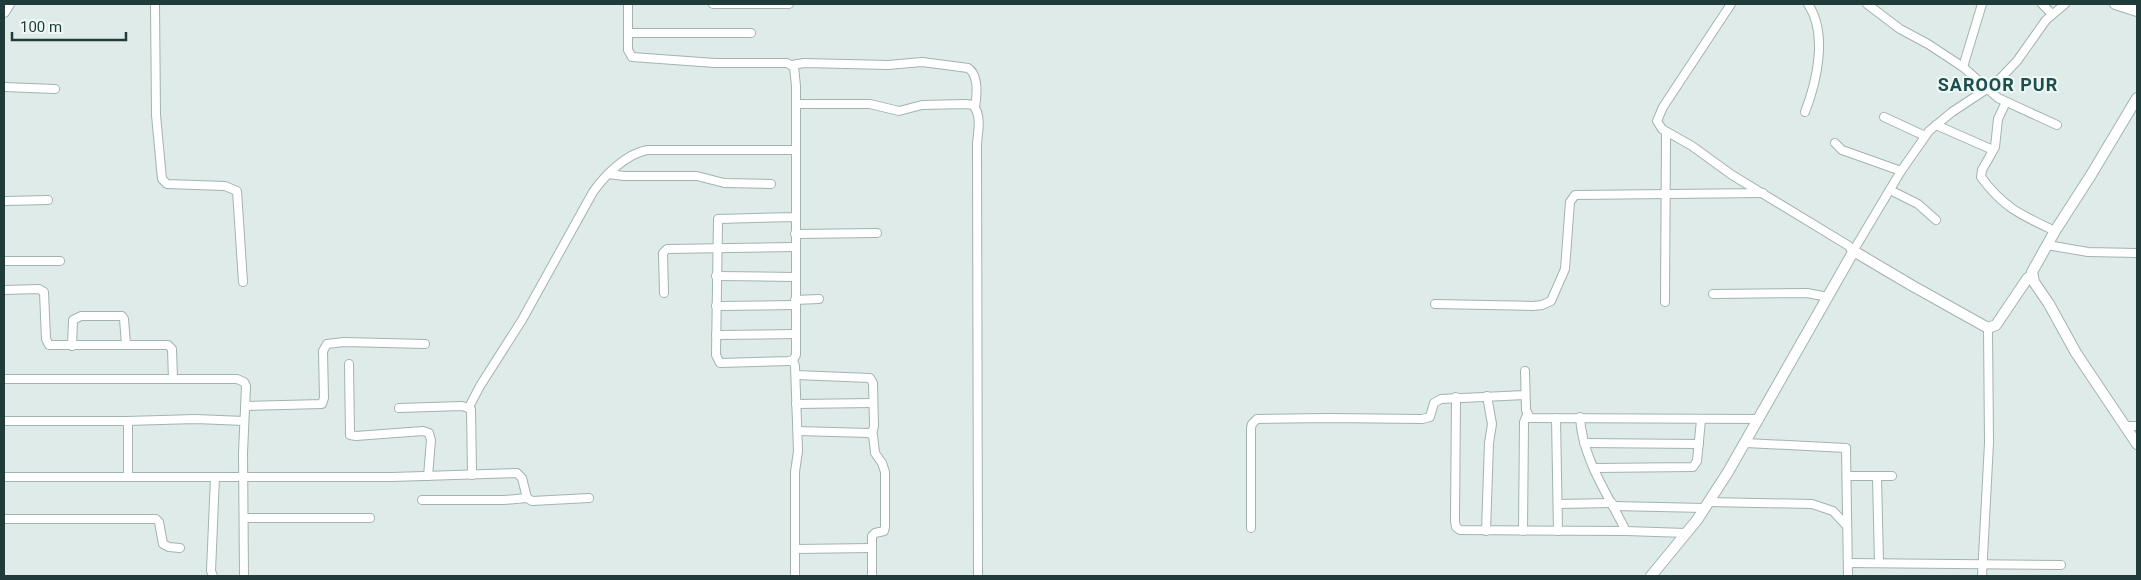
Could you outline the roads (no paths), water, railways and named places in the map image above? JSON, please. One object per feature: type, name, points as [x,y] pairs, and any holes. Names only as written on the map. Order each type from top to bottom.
[{"type":"street","points":[[4,11],[9,4]]},
{"type":"street","points":[[156,4],[156,115],[162,179],[168,184],[230,187],[237,192],[243,282]]},
{"type":"street","points":[[628,4],[629,54],[635,58],[715,63],[787,63],[792,65],[804,63],[888,65],[917,62],[968,68],[973,71],[976,78],[975,108],[980,128],[977,144],[976,310],[976,432],[979,496],[978,576]]},
{"type":"street","points":[[713,4],[789,4]]},
{"type":"street","points":[[1731,4],[1657,118],[1659,126],[1666,132],[1692,146],[1732,175],[1848,246],[1854,253],[1988,328],[1996,325],[2026,279],[2032,275]]},
{"type":"street","points":[[1805,112],[1814,83],[1818,28],[1808,4]]},
{"type":"street","points":[[1867,4],[1900,29],[1928,44],[1963,67],[1987,90],[2006,102],[2057,125]]},
{"type":"street","points":[[1963,67],[1982,4]]},
{"type":"street","points":[[2042,4],[2052,14]]},
{"type":"street","points":[[1651,576],[1707,505],[1746,443],[1857,246],[1901,171],[1925,136],[1952,112],[1987,90],[2010,70],[2040,27],[2065,4]]},
{"type":"street","points":[[2115,4],[2137,11]]},
{"type":"street","points":[[628,33],[751,33]]},
{"type":"street","points":[[792,65],[796,86],[796,354],[793,360],[796,375],[798,455],[795,472],[795,576]]},
{"type":"street","points":[[4,88],[55,89]]},
{"type":"street","points":[[2137,98],[2092,175],[2055,231],[2033,269],[2032,275],[2086,370],[2137,444]]},
{"type":"street","points":[[2006,102],[1998,119],[1993,150],[1982,170],[1981,177],[2001,201],[2010,208],[2055,231]]},
{"type":"street","points":[[796,104],[863,103],[876,104],[899,111],[928,104],[966,104],[975,108]]},
{"type":"street","points":[[1884,117],[1925,136]]},
{"type":"street","points":[[1936,125],[1993,150]]},
{"type":"street","points":[[1665,302],[1666,132]]},
{"type":"street","points":[[1834,143],[1842,150],[1901,171]]},
{"type":"street","points":[[469,407],[480,386],[522,320],[594,192],[608,174],[634,155],[648,150],[795,150]]},
{"type":"street","points":[[608,174],[624,176],[697,176],[724,183],[771,184]]},
{"type":"street","points":[[1890,190],[1918,204],[1936,220]]},
{"type":"street","points":[[1435,304],[1533,306],[1549,303],[1553,298],[1566,266],[1570,202],[1573,196],[1763,193]]},
{"type":"street","points":[[4,201],[48,200]]},
{"type":"street","points":[[793,360],[720,363],[716,354],[716,222],[720,218],[795,217]]},
{"type":"street","points":[[795,234],[877,232]]},
{"type":"street","points":[[2047,245],[2088,252],[2137,253]]},
{"type":"street","points":[[664,293],[664,251],[669,249],[795,247]]},
{"type":"street","points":[[4,261],[60,261]]},
{"type":"street","points":[[716,276],[795,277]]},
{"type":"street","points":[[4,290],[39,289],[44,292],[47,343],[53,346],[126,344],[165,345],[171,347],[173,353],[173,379]]},
{"type":"street","points":[[1713,294],[1807,293],[1828,297]]},
{"type":"street","points":[[716,306],[820,299]]},
{"type":"street","points":[[72,346],[74,320],[81,316],[122,316],[126,344]]},
{"type":"street","points":[[1982,576],[1989,443],[1988,328]]},
{"type":"street","points":[[716,335],[795,334]]},
{"type":"street","points":[[245,406],[322,404],[324,398],[323,351],[327,344],[344,342],[425,344]]},
{"type":"street","points":[[349,364],[350,435],[429,433],[431,440],[428,476]]},
{"type":"street","points":[[1523,531],[1524,422],[1527,415],[1525,372]]},
{"type":"street","points":[[796,375],[868,377],[872,383],[874,426],[872,434],[876,453],[885,472],[885,527],[884,531],[874,534],[872,576]]},
{"type":"street","points":[[4,379],[241,380],[246,386],[243,477],[244,576]]},
{"type":"street","points":[[1251,528],[1251,428],[1254,421],[1261,419],[1329,418],[1424,419],[1430,417],[1438,400],[1456,397],[1525,395]]},
{"type":"street","points":[[1486,531],[1492,424],[1487,396]]},
{"type":"street","points":[[1456,397],[1455,524],[1460,530],[1626,530],[1686,533]]},
{"type":"street","points":[[796,404],[873,403]]},
{"type":"street","points":[[399,408],[469,407]]},
{"type":"street","points":[[469,407],[473,416],[472,475]]},
{"type":"street","points":[[1527,415],[1536,418],[1759,420]]},
{"type":"street","points":[[1580,417],[1584,443],[1594,468],[1626,530]]},
{"type":"street","points":[[1556,418],[1558,531]]},
{"type":"street","points":[[4,421],[244,420]]},
{"type":"street","points":[[1594,468],[1691,468],[1696,464],[1701,420]]},
{"type":"street","points":[[126,421],[128,425],[128,477]]},
{"type":"street","points":[[2126,426],[2137,426]]},
{"type":"street","points":[[798,431],[872,434]]},
{"type":"street","points":[[1584,443],[1699,444]]},
{"type":"street","points":[[1746,443],[1843,446],[1847,452],[1846,526],[1848,576]]},
{"type":"street","points":[[4,477],[428,476],[517,473],[522,478],[527,498]]},
{"type":"street","points":[[1847,476],[1892,476]]},
{"type":"street","points":[[1877,476],[1879,563]]},
{"type":"street","points":[[213,576],[211,571],[215,477]]},
{"type":"street","points":[[422,500],[504,500],[527,498],[537,501],[589,498]]},
{"type":"street","points":[[1558,504],[1812,504],[1833,512],[1846,526]]},
{"type":"street","points":[[244,518],[370,518]]},
{"type":"street","points":[[4,519],[156,519],[159,522],[163,544],[169,547],[180,548]]},
{"type":"street","points":[[795,549],[872,548]]},
{"type":"street","points":[[1848,563],[2061,565]]},
{"type":"district","name":"SAROOR PUR","points":[[1998,85]]}]
